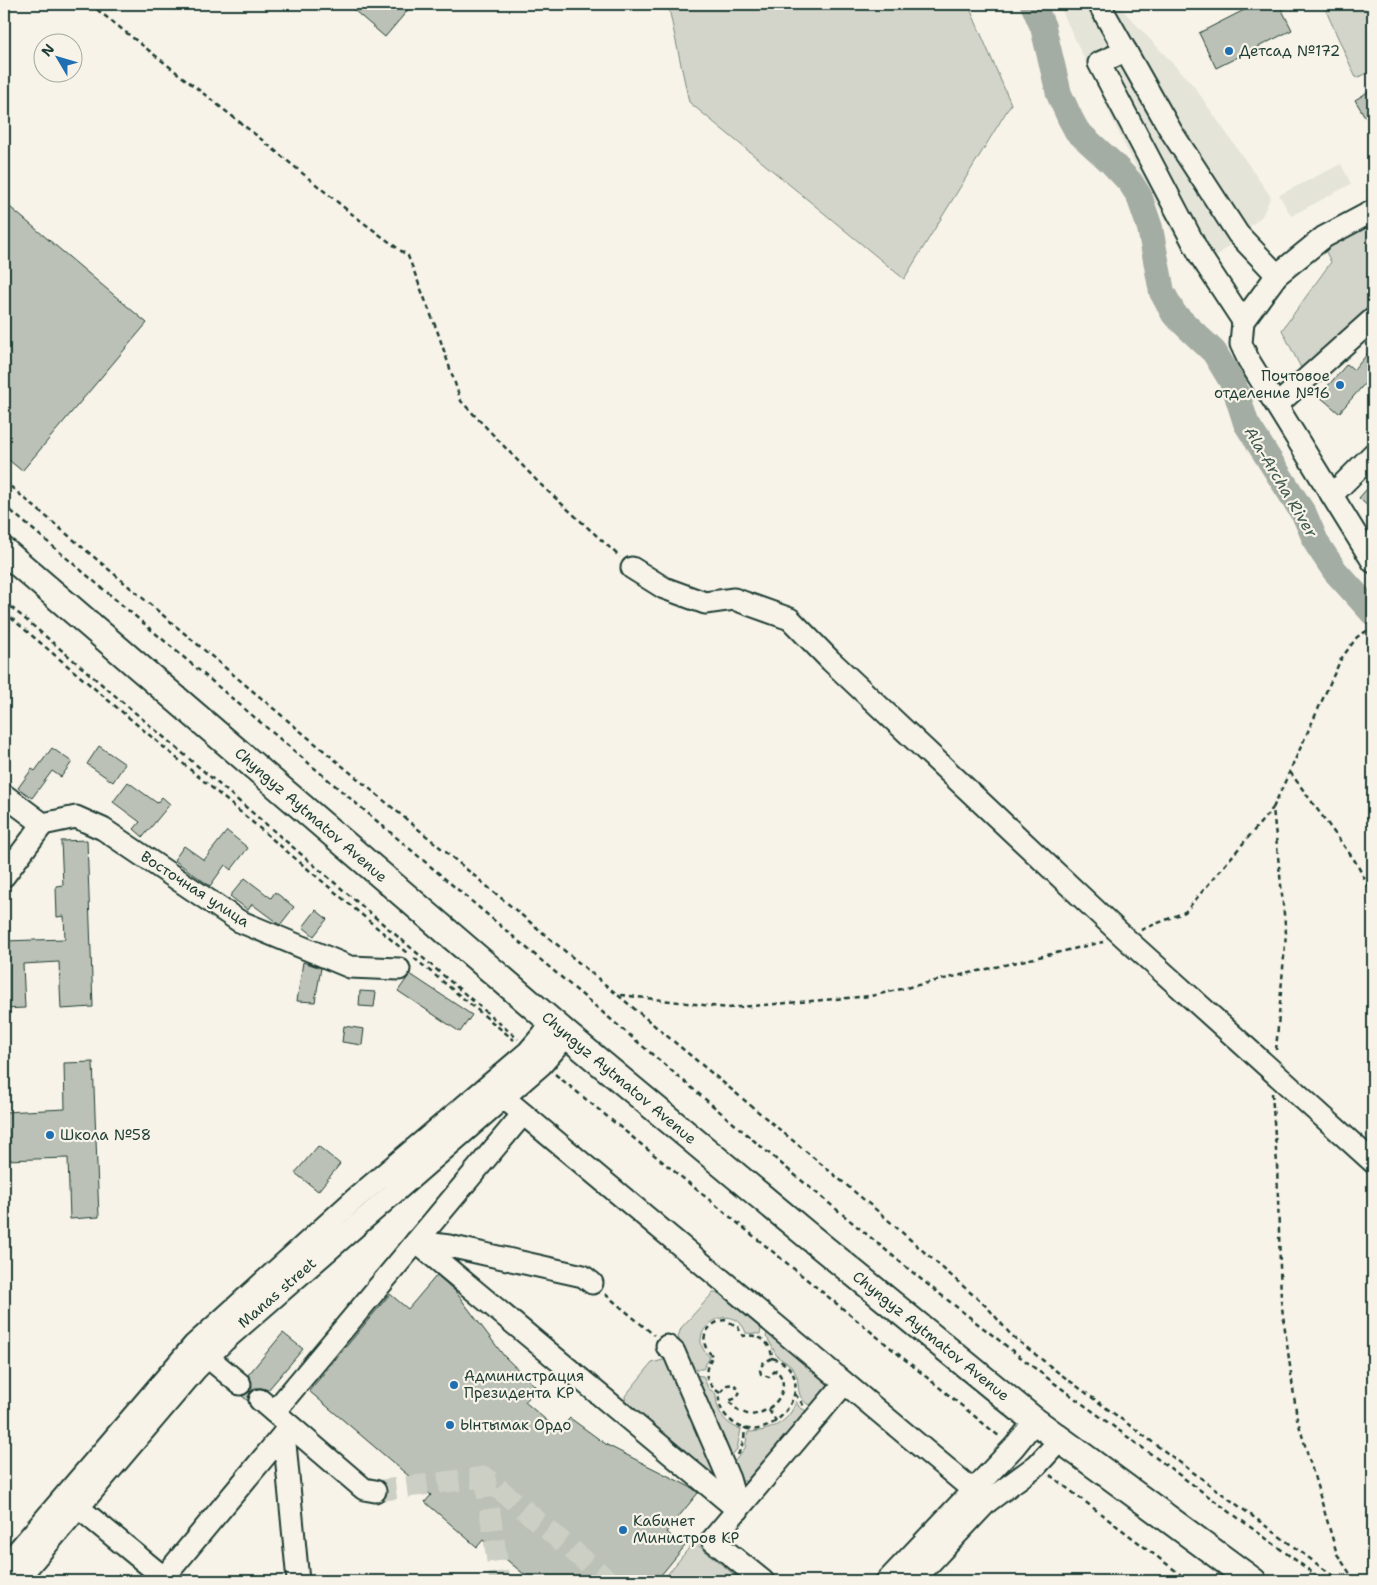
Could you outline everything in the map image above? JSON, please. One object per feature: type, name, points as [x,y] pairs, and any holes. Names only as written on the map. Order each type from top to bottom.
[{"type":"main road","name":"Chyngyz Aytmatov Avenue","points":[[4,551],[560,1029],[1035,1421],[1253,1581]]},
{"type":"street","points":[[1099,4],[1170,131],[1238,234],[1277,275]]},
{"type":"street","points":[[1126,51],[1098,63],[1201,258],[1244,322]]},
{"type":"street","points":[[1373,211],[1324,237],[1277,275],[1244,322],[1241,344],[1373,562]]},
{"type":"street","points":[[1278,404],[1373,319]]},
{"type":"street","points":[[1332,494],[1373,454]]},
{"type":"street","points":[[632,568],[664,588],[705,603],[734,599],[790,619],[831,661],[1124,937],[1373,1162]]},
{"type":"street","points":[[4,795],[44,824],[4,876]]},
{"type":"street","name":"Восточная улица","points":[[44,824],[76,817],[103,829],[239,921],[350,967],[399,969]]},
{"type":"street","name":"Manas street","points":[[16,1581],[79,1508],[200,1351],[361,1219],[503,1097],[560,1029]]},
{"type":"street","name":"Manas street","points":[[4,1567],[200,1351],[355,1200],[535,1058]]},
{"type":"street","points":[[503,1097],[980,1496]]},
{"type":"street","points":[[375,1491],[364,1488],[287,1430],[267,1406],[416,1242],[523,1114]]},
{"type":"street","points":[[416,1242],[449,1246],[583,1276],[592,1283]]},
{"type":"street","points":[[416,1242],[738,1510]]},
{"type":"street","points":[[667,1346],[674,1352],[723,1467],[738,1510]]},
{"type":"street","points":[[200,1351],[240,1384]]},
{"type":"street","points":[[763,1581],[712,1540],[844,1384]]},
{"type":"street","points":[[912,1581],[980,1496],[1014,1447],[1035,1421]]},
{"type":"street","points":[[79,1508],[164,1580],[287,1430]]},
{"type":"street","points":[[287,1430],[298,1581]]},
{"type":"street","points":[[888,1581],[980,1496],[1037,1465],[1060,1440]]},
{"type":"path","points":[[90,4],[256,135],[352,214],[408,256],[438,333],[461,401],[540,484],[606,547],[632,568]]},
{"type":"path","points":[[4,481],[300,732],[880,1213],[988,1308],[1011,1335],[1055,1370],[1340,1581]]},
{"type":"path","points":[[4,504],[784,1166],[922,1280],[1046,1377],[1324,1581]]},
{"type":"path","points":[[4,601],[514,1034],[535,1058]]},
{"type":"path","points":[[4,612],[331,890],[1014,1447]]},
{"type":"path","points":[[1358,637],[1373,627]]},
{"type":"path","points":[[1290,772],[1355,861],[1373,894]]},
{"type":"path","points":[[619,995],[728,1008],[871,996],[1124,937],[1185,912],[1273,808]]},
{"type":"path","points":[[592,1283],[667,1346]]},
{"type":"path","points":[[720,1393],[708,1384],[706,1373],[707,1365],[713,1356],[705,1347],[704,1334],[712,1324],[725,1320],[737,1326],[743,1336],[756,1335],[767,1343],[772,1358],[790,1368],[795,1386],[791,1404],[776,1421],[759,1428],[745,1428],[734,1423],[724,1414],[719,1403],[720,1393],[727,1385],[734,1384],[740,1391],[737,1398],[728,1401],[733,1408],[750,1415],[768,1410],[780,1395],[781,1378],[776,1370],[769,1377],[761,1374],[760,1370],[763,1363],[772,1358]]},
{"type":"path","points":[[768,1410],[776,1421]]},
{"type":"path","points":[[723,1467],[739,1453],[745,1428]]},
{"type":"path","points":[[1037,1465],[1189,1581]]},
{"type":"shaded area","points":[[668,4],[968,4],[1011,104],[904,279],[689,102]]},
{"type":"shaded area","points":[[1067,4],[1117,4],[1193,85],[1271,197],[1262,216],[1196,275],[1125,146],[1060,7]]},
{"type":"shaded area","points":[[1323,4],[1373,4],[1373,71],[1356,78]]},
{"type":"shaded area","points":[[1341,164],[1351,184],[1291,216],[1279,195]]},
{"type":"shaded area","points":[[1373,219],[1373,310],[1303,372],[1282,330],[1331,262],[1323,246]]},
{"type":"shaded area","points":[[713,1293],[722,1293],[762,1325],[760,1334],[746,1333],[739,1322],[731,1318],[721,1318],[712,1322],[705,1329],[701,1338],[702,1348],[710,1357],[703,1369],[690,1369],[678,1337],[681,1328]]},
{"type":"shaded area","points":[[768,1329],[826,1380],[829,1388],[814,1408],[802,1399],[798,1380],[793,1369],[775,1353],[766,1337]]},
{"type":"shaded area","points":[[663,1360],[667,1361],[719,1481],[626,1406],[625,1396],[652,1363]]},
{"type":"shaded area","points":[[692,1375],[703,1376],[708,1388],[716,1394],[716,1400],[722,1416],[730,1424],[741,1429],[737,1449],[728,1460]]},
{"type":"shaded area","points":[[796,1401],[799,1407],[810,1413],[748,1482],[739,1480],[731,1466],[745,1448],[748,1432],[756,1432],[777,1425],[789,1415]]},
{"type":"shaded area","points":[[694,1542],[742,1581],[662,1581]]},
{"type":"building","points":[[347,4],[413,4],[385,37]]},
{"type":"building","name":"Детсад №172","points":[[1248,4],[1279,4],[1292,30],[1216,68],[1199,33],[1250,7]]},
{"type":"building","points":[[1373,89],[1373,130],[1355,100]]},
{"type":"building","points":[[4,202],[147,323],[22,471],[4,456]]},
{"type":"building","points":[[1373,347],[1373,387],[1367,381],[1339,413],[1319,396],[1347,364],[1354,370]]},
{"type":"building","points":[[1373,482],[1373,511],[1359,498]]},
{"type":"building","points":[[99,746],[125,764],[113,782],[87,764]]},
{"type":"building","points":[[52,748],[72,762],[61,777],[52,771],[32,798],[18,788],[32,769],[35,771]]},
{"type":"building","points":[[128,782],[157,803],[162,797],[170,804],[143,837],[134,829],[140,822],[113,802]]},
{"type":"building","points":[[227,831],[248,848],[231,870],[225,865],[210,886],[174,860],[184,846],[204,860]]},
{"type":"building","points":[[87,840],[93,1007],[61,1009],[59,962],[23,964],[25,1008],[4,1009],[4,941],[65,939],[64,916],[57,917],[56,886],[63,885],[61,841]]},
{"type":"building","points":[[245,878],[271,898],[275,892],[294,907],[280,925],[252,904],[248,910],[230,896]]},
{"type":"building","points":[[316,910],[327,919],[314,936],[303,927]]},
{"type":"building","points":[[303,962],[321,968],[315,1002],[297,1001]]},
{"type":"building","points":[[410,974],[472,1015],[460,1032],[398,991]]},
{"type":"building","points":[[360,991],[376,992],[374,1007],[359,1006]]},
{"type":"building","points":[[344,1026],[364,1029],[362,1045],[342,1042]]},
{"type":"building","name":"Школа №58","points":[[93,1062],[99,1217],[70,1219],[68,1158],[4,1160],[4,1112],[65,1109],[64,1063]]},
{"type":"building","points":[[318,1146],[340,1164],[318,1191],[295,1173]]},
{"type":"building","name":"Ынтымак Ордо","points":[[437,1275],[455,1291],[504,1356],[537,1388],[525,1402],[559,1431],[570,1418],[607,1445],[692,1488],[698,1493],[666,1532],[685,1546],[656,1581],[532,1581],[483,1540],[477,1547],[425,1502],[431,1495],[309,1391],[390,1294],[408,1309]]},
{"type":"building","points":[[283,1333],[303,1349],[268,1390],[255,1388],[250,1392],[248,1401],[242,1396],[249,1392],[252,1387],[248,1375]]},
{"type":"waterway","name":"Ala-Archa River","points":[[1033,4],[1043,27],[1059,94],[1077,131],[1112,163],[1130,182],[1139,196],[1150,228],[1162,292],[1174,314],[1214,352],[1234,385],[1246,423],[1305,516],[1317,544],[1335,571],[1373,613]]},
{"type":"tunnel","points":[[485,1477],[500,1581]]},
{"type":"tunnel","points":[[375,1491],[485,1477],[609,1581]]},
{"type":"place","name":"Детсад №172","points":[[1229,51]]},
{"type":"place","name":"Почтовое отделение №16","points":[[1340,385]]},
{"type":"place","name":"Школа №58","points":[[50,1135]]},
{"type":"place","name":"Администрация Президента КР","points":[[454,1385]]},
{"type":"place","name":"Ынтымак Ордо","points":[[450,1425]]},
{"type":"place","name":"Кабинет Министров КР","points":[[623,1530]]}]
